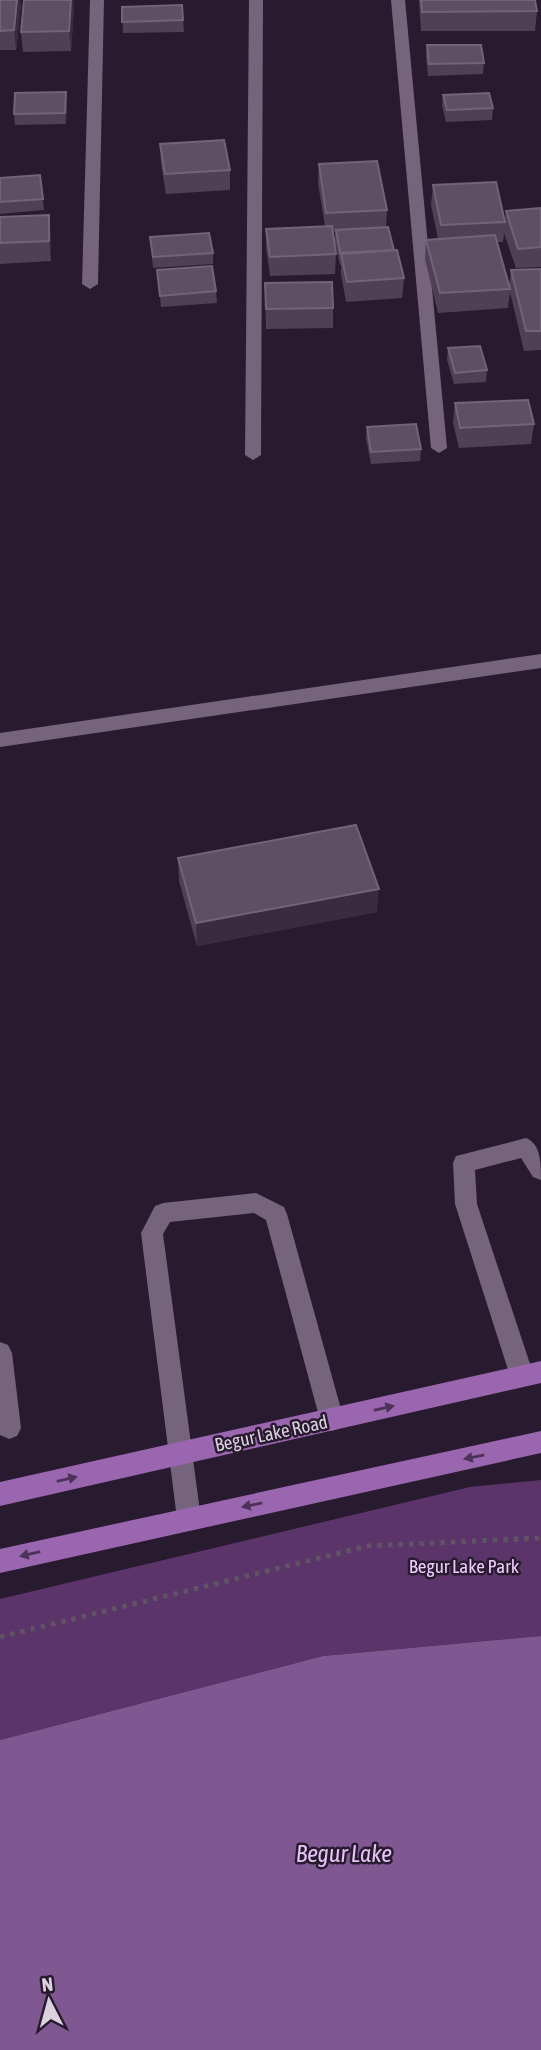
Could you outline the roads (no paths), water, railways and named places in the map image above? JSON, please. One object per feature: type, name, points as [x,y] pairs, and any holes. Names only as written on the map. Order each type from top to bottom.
[{"type":"main road","name":"Begur Lake Road","points":[[0,1494],[532,1374]]},
{"type":"main road","points":[[0,1561],[541,1442]]},
{"type":"street","points":[[90,284],[97,0]]},
{"type":"street","points":[[253,454],[256,0]]},
{"type":"street","points":[[398,0],[439,448]]},
{"type":"street","points":[[0,740],[541,661]]},
{"type":"street","points":[[532,1374],[466,1205],[464,1163],[526,1147],[541,1171]]},
{"type":"street","points":[[189,1519],[152,1233],[163,1213],[256,1203],[276,1214],[332,1420]]},
{"type":"street","points":[[0,1353],[9,1428]]},
{"type":"water","name":"Begur Lake","points":[[541,1636],[541,2050],[0,2050],[0,1740],[323,1656]]},
{"type":"park label","name":"Begur Lake Park","points":[[464,1566]]}]
